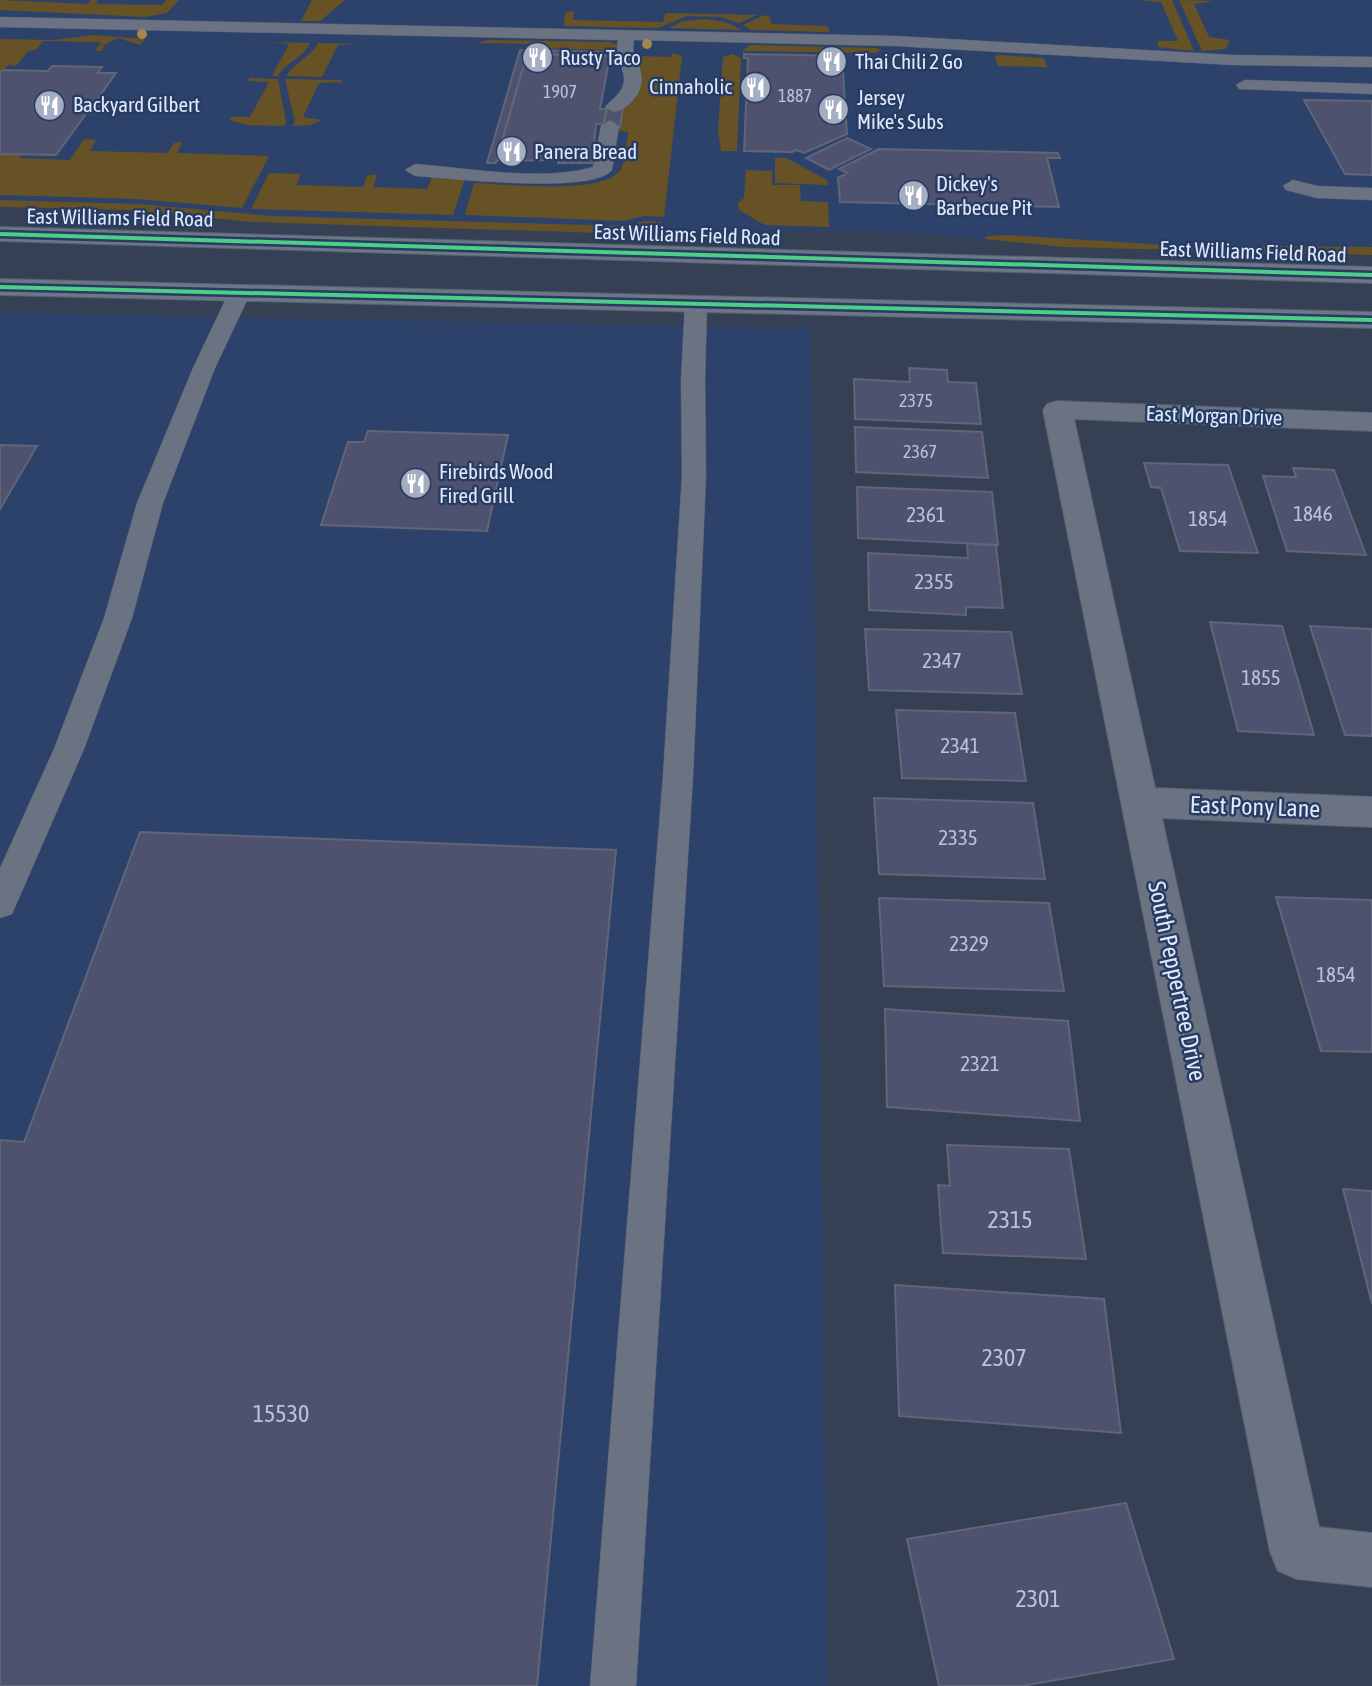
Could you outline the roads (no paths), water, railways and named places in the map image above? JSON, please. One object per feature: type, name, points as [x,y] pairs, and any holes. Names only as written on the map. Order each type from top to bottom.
[{"type":"main road","name":"East Williams Field Road","points":[[0,234],[1372,275]]},
{"type":"main road","points":[[689,255],[696,303]]},
{"type":"main road","points":[[0,287],[1372,320]]},
{"type":"street","name":"East Morgan Drive","points":[[1057,410],[1372,422]]},
{"type":"street","name":"South Peppertree Drive","points":[[1057,410],[1297,1552],[1372,1560]]},
{"type":"street","name":"East Pony Lane","points":[[1139,802],[1372,812]]},
{"type":"lane","points":[[0,22],[895,41],[1233,60],[1372,62]]},
{"type":"lane","points":[[415,170],[545,177],[590,175],[601,170],[612,117],[631,88],[632,70],[625,60],[624,51],[627,34]]},
{"type":"lane","points":[[1245,85],[1372,89]]},
{"type":"lane","points":[[1293,186],[1317,192],[1372,194]]},
{"type":"lane","points":[[0,904],[69,749],[118,618],[150,503],[204,368],[240,292]]},
{"type":"lane","points":[[613,1686],[678,776],[694,475],[693,380],[696,303]]},
{"type":"place","name":"Rusty Taco","points":[[537,58]]},
{"type":"place","name":"Thai Chili 2 Go","points":[[832,62]]},
{"type":"place","name":"Cinnaholic","points":[[755,87]]},
{"type":"place","name":"Backyard Gilbert","points":[[50,105]]},
{"type":"place","name":"Jersey Mike's Subs","points":[[834,110]]},
{"type":"place","name":"Panera Bread","points":[[511,152]]},
{"type":"place","name":"Dickey's Barbecue Pit","points":[[913,196]]},
{"type":"place","name":"Firebirds Wood Fired Grill","points":[[416,484]]}]
